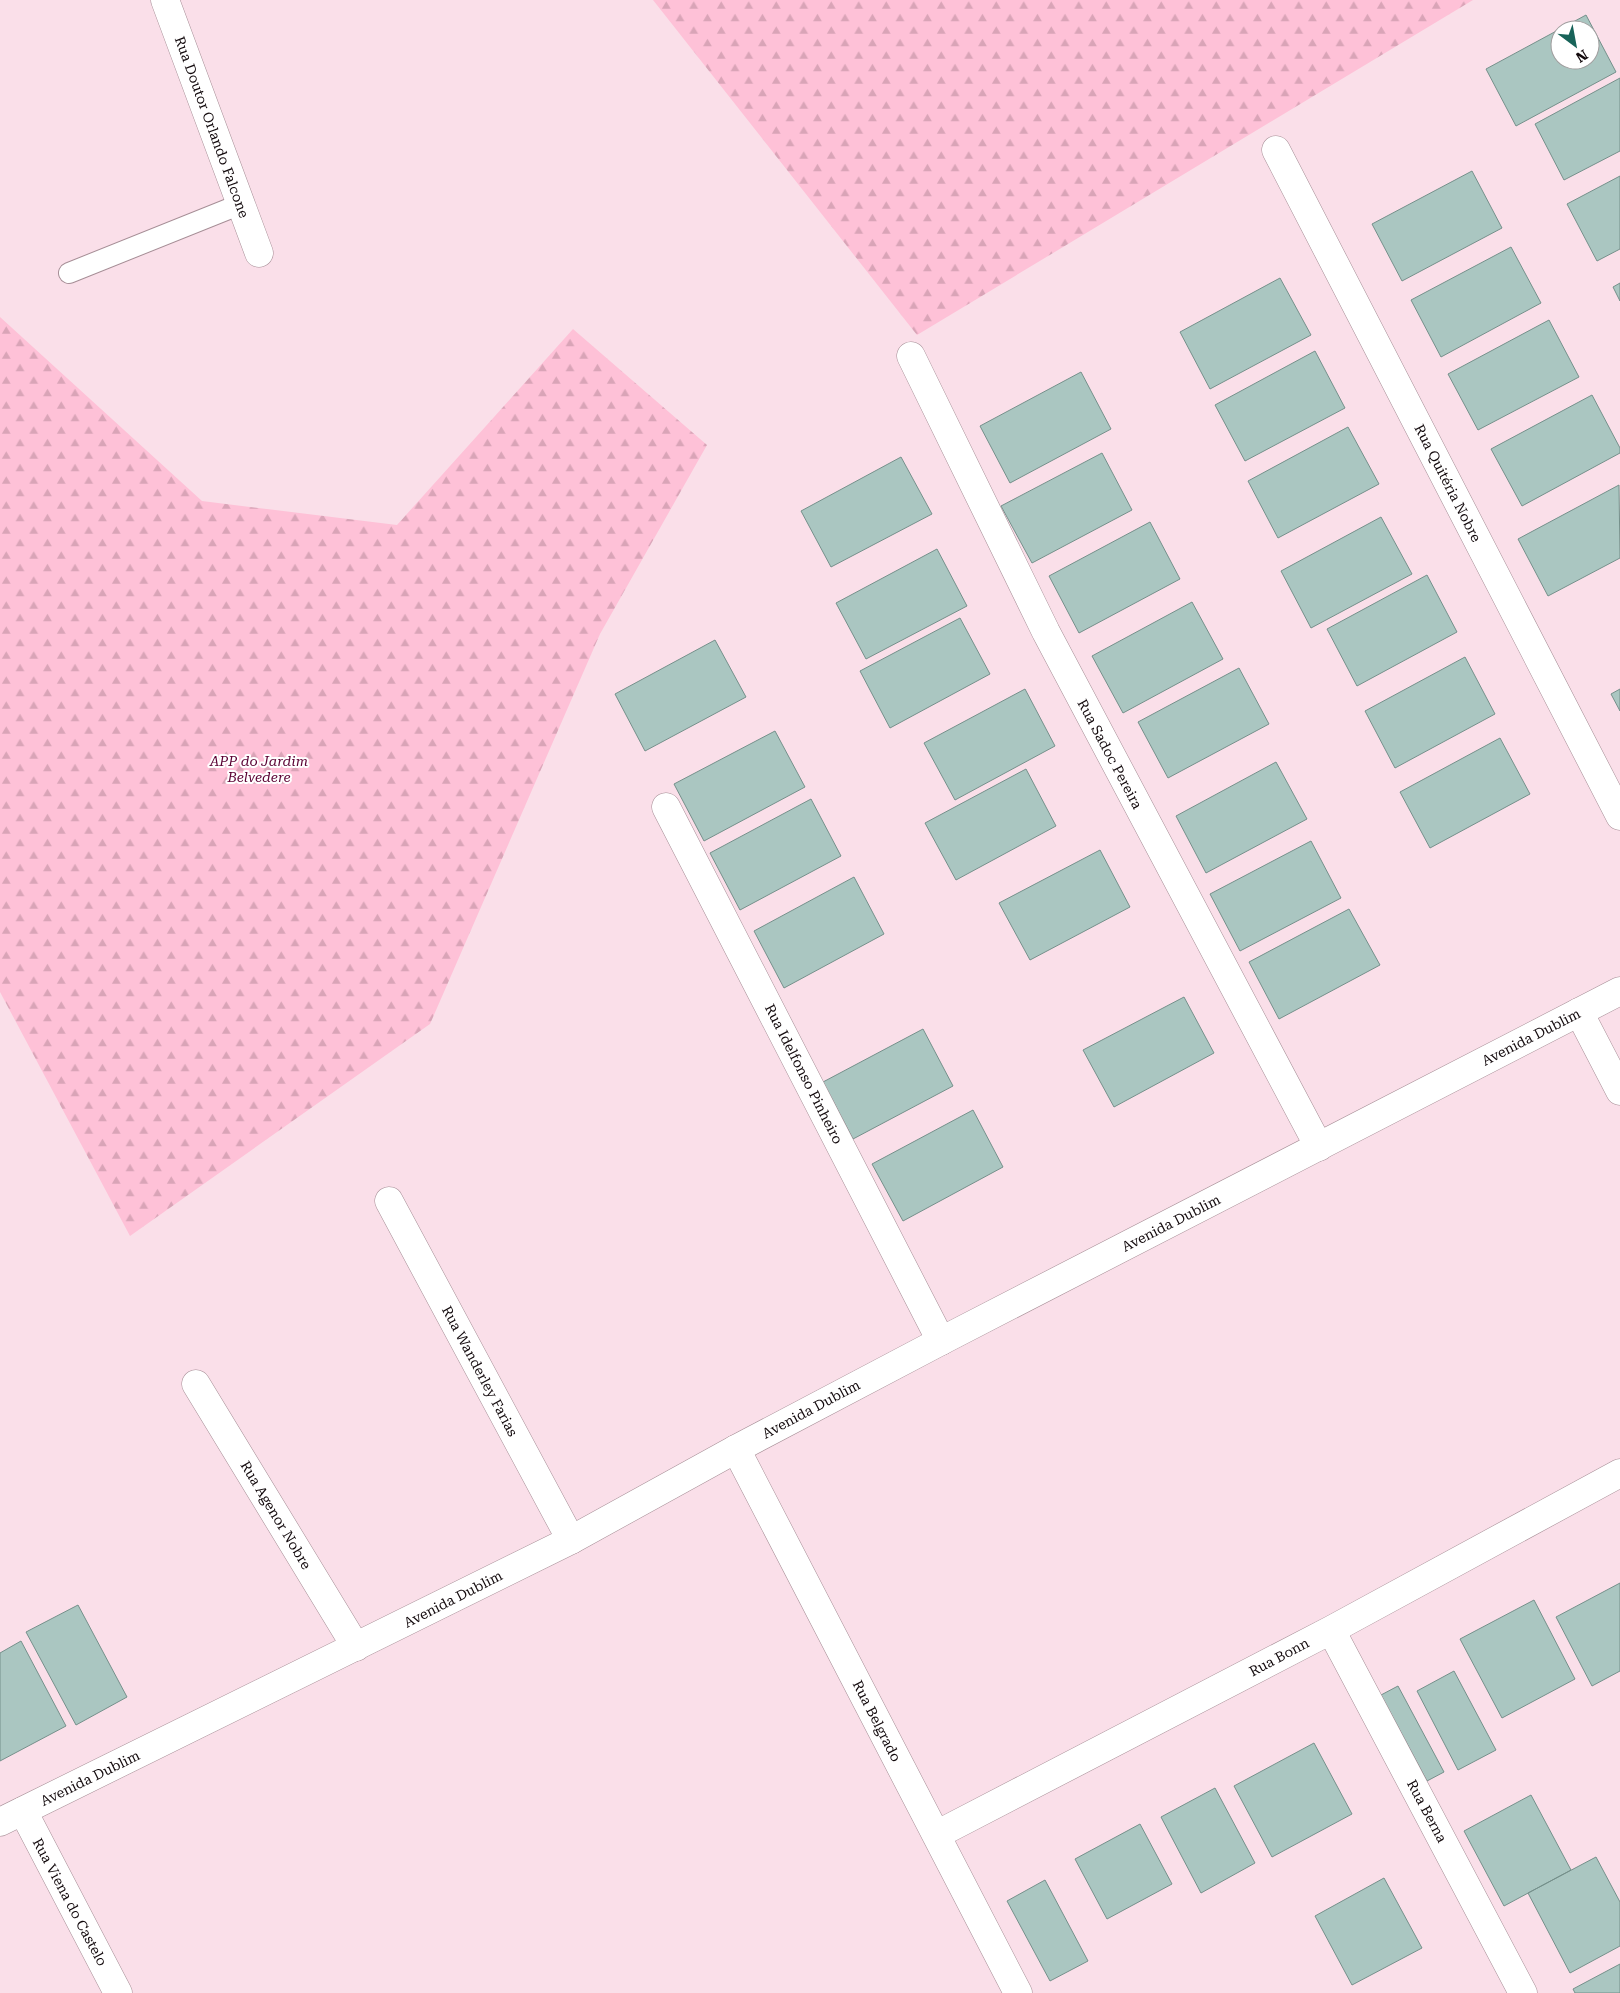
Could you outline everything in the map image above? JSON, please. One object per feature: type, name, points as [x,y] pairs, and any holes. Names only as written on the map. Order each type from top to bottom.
[{"type":"street","name":"Rua Doutor Orlando Falcone","points":[[165,0],[259,253]]},
{"type":"street","name":"Rua Quitéria Nobre","points":[[1276,150],[1620,816]]},
{"type":"street","name":"Rua Sadoc Pereira","points":[[911,356],[1046,632],[1319,1147]]},
{"type":"street","name":"Rua Idelfonso Pinheiro","points":[[666,807],[941,1341]]},
{"type":"street","name":"Avenida Dublim","points":[[11,1817],[571,1540],[736,1448],[1620,991]]},
{"type":"street","points":[[1579,1012],[1620,1091]]},
{"type":"street","name":"Rua Wanderley Farias","points":[[389,1201],[571,1540]]},
{"type":"street","name":"Rua Agenor Nobre","points":[[196,1384],[356,1647]]},
{"type":"street","name":"Rua Belgrado","points":[[736,1448],[1018,1993]]},
{"type":"street","name":"Rua Bonn","points":[[936,1836],[1331,1630],[1620,1474]]},
{"type":"street","name":"Rua Berna","points":[[1331,1630],[1523,1993]]},
{"type":"street","name":"Rua Viena do Castelo","points":[[11,1817],[118,1993]]},
{"type":"lane","points":[[69,273],[241,204]]},
{"type":"green space","points":[[653,0],[1473,0],[917,335]]},
{"type":"green space","name":"APP do Jardim Belvedere","points":[[0,317],[202,501],[397,525],[573,329],[707,445],[600,634],[430,1024],[130,1236],[0,992]]},
{"type":"building","points":[[1586,15],[1589,20],[1577,20]]},
{"type":"building","points":[[1550,34],[1550,70],[1600,70],[1600,42],[1616,72],[1516,126],[1486,69]]},
{"type":"building","points":[[1620,78],[1620,151],[1564,180],[1535,124]]},
{"type":"building","points":[[1472,171],[1502,228],[1402,281],[1372,224]]},
{"type":"building","points":[[1620,176],[1620,249],[1597,261],[1567,204]]},
{"type":"building","points":[[1511,247],[1541,303],[1441,357],[1411,300]]},
{"type":"building","points":[[1280,278],[1311,335],[1210,389],[1180,332]]},
{"type":"building","points":[[1620,283],[1620,301],[1613,287]]},
{"type":"building","points":[[1549,320],[1579,377],[1478,430],[1448,374]]},
{"type":"building","points":[[1315,351],[1345,408],[1245,461],[1215,405]]},
{"type":"building","points":[[1081,372],[1111,429],[1010,483],[980,426]]},
{"type":"building","points":[[1592,395],[1620,448],[1620,453],[1522,506],[1491,449]]},
{"type":"building","points":[[1348,427],[1379,484],[1278,538],[1248,481]]},
{"type":"building","points":[[1102,453],[1132,510],[1032,563],[1001,506]]},
{"type":"building","points":[[901,457],[932,514],[831,567],[801,511]]},
{"type":"building","points":[[1619,485],[1620,558],[1548,596],[1518,539]]},
{"type":"building","points":[[1381,517],[1412,574],[1311,628],[1281,571]]},
{"type":"building","points":[[1150,522],[1180,579],[1079,633],[1049,576]]},
{"type":"building","points":[[937,549],[967,606],[866,659],[836,603]]},
{"type":"building","points":[[1427,575],[1457,632],[1357,686],[1327,629]]},
{"type":"building","points":[[1192,602],[1223,659],[1123,713],[1092,656]]},
{"type":"building","points":[[960,618],[990,674],[890,728],[860,671]]},
{"type":"building","points":[[715,640],[746,697],[645,751],[615,694]]},
{"type":"building","points":[[1465,657],[1495,714],[1395,768],[1365,711]]},
{"type":"building","points":[[1239,668],[1269,724],[1168,778],[1138,722]]},
{"type":"building","points":[[1025,689],[1055,746],[955,800],[924,743]]},
{"type":"building","points":[[1620,689],[1620,711],[1611,694]]},
{"type":"building","points":[[775,731],[805,787],[704,841],[674,784]]},
{"type":"building","points":[[1500,738],[1530,794],[1430,848],[1400,792]]},
{"type":"building","points":[[1276,762],[1307,819],[1206,873],[1176,816]]},
{"type":"building","points":[[1026,769],[1056,826],[956,880],[925,823]]},
{"type":"building","points":[[811,799],[841,856],[740,910],[710,853]]},
{"type":"building","points":[[1311,841],[1341,898],[1240,951],[1210,894]]},
{"type":"building","points":[[1100,850],[1130,907],[1030,960],[999,903]]},
{"type":"building","points":[[854,877],[884,934],[784,988],[754,931]]},
{"type":"building","points":[[1349,909],[1380,965],[1279,1019],[1249,962]]},
{"type":"building","points":[[1184,997],[1214,1053],[1114,1107],[1083,1050]]},
{"type":"building","points":[[923,1029],[953,1086],[853,1139],[823,1082]]},
{"type":"building","points":[[973,1110],[1003,1167],[903,1221],[872,1164]]},
{"type":"building","points":[[1620,1583],[1620,1671],[1592,1686],[1556,1617]]},
{"type":"building","points":[[1534,1600],[1575,1679],[1502,1718],[1460,1639]]},
{"type":"building","points":[[78,1605],[127,1697],[76,1725],[26,1632]]},
{"type":"building","points":[[21,1641],[66,1726],[0,1761],[0,1653]]},
{"type":"building","points":[[1454,1671],[1496,1750],[1458,1770],[1417,1691]]},
{"type":"building","points":[[1398,1686],[1444,1772],[1427,1781],[1381,1695]]},
{"type":"building","points":[[1314,1743],[1352,1814],[1272,1857],[1234,1786]]},
{"type":"building","points":[[1215,1788],[1255,1863],[1201,1893],[1161,1817]]},
{"type":"building","points":[[1531,1795],[1571,1870],[1504,1906],[1464,1831]]},
{"type":"building","points":[[1140,1824],[1172,1884],[1107,1919],[1075,1859]]},
{"type":"building","points":[[1596,1857],[1620,1902],[1620,1946],[1570,1973],[1528,1893]]},
{"type":"building","points":[[1384,1878],[1422,1948],[1352,1985],[1315,1916]]},
{"type":"building","points":[[1045,1880],[1088,1961],[1050,1981],[1007,1901]]},
{"type":"building","points":[[1620,1964],[1620,1993],[1575,1993],[1573,1989]]}]
